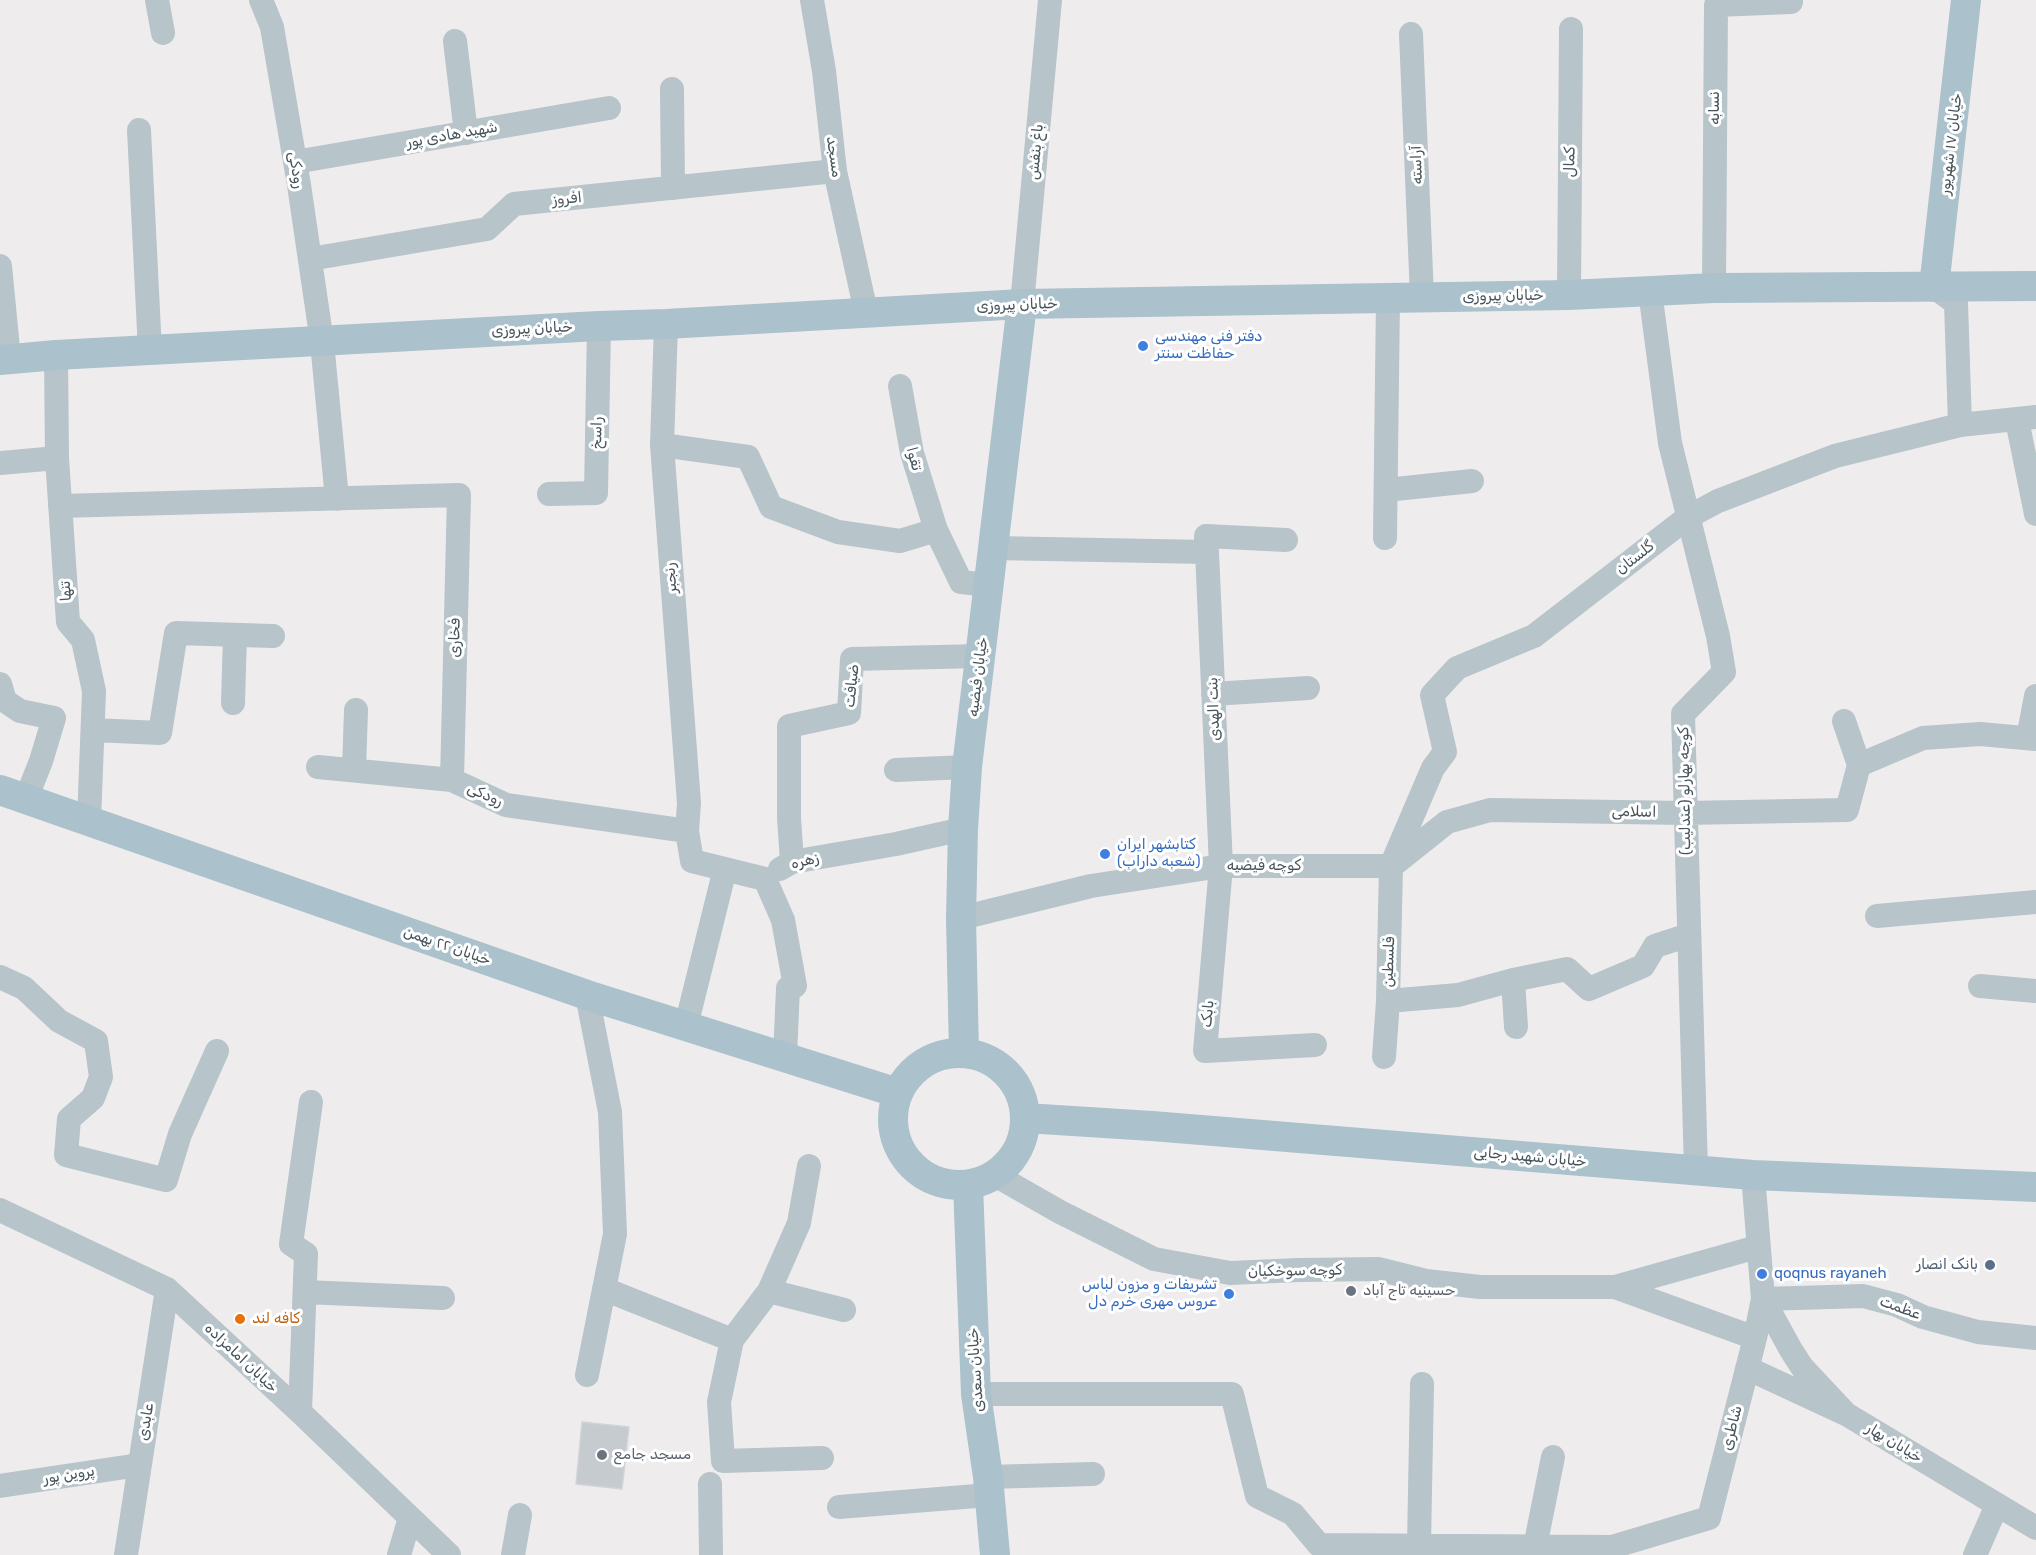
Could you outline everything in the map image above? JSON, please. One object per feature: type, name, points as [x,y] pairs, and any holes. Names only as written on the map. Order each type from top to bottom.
[{"type":"main road","name":"خیابان ۱۷ شهریور","points":[[1934,287],[1966,0]]},
{"type":"main road","name":"خیابان پیروزی","points":[[5,360],[56,355],[1022,304],[1569,295],[1714,288],[2036,286]]},
{"type":"main road","name":"خیابان فیضیه","points":[[964,1053],[961,918],[967,767],[1022,304]]},
{"type":"main road","name":"خیابان ۲۲ بهمن","points":[[13,795],[587,995],[898,1093]]},
{"type":"main road","points":[[964,1053],[983,1058],[1000,1067],[1013,1082],[1022,1099],[1025,1118],[1020,1144],[1014,1156],[995,1175],[968,1185],[948,1184],[929,1178],[913,1167],[900,1151],[894,1132],[893,1112],[898,1093],[906,1079],[925,1063],[947,1054],[964,1053]]},
{"type":"main road","name":"خیابان شهید رجایی","points":[[1025,1118],[1753,1174],[2036,1187]]},
{"type":"main road","name":"خیابان سعدی","points":[[968,1185],[970,1285],[976,1394],[995,1555]]},
{"type":"street","points":[[158,0],[163,33]]},
{"type":"street","name":"رودکی","points":[[261,0],[272,27],[310,258],[322,342],[337,499]]},
{"type":"street","name":"مسجد","points":[[812,0],[824,71],[835,171],[866,312]]},
{"type":"street","name":"باغ بنفش","points":[[1022,304],[1050,0]]},
{"type":"street","name":"نسابه","points":[[1714,288],[1714,2],[1791,2],[1791,0]]},
{"type":"street","name":"کمال","points":[[1569,295],[1571,29]]},
{"type":"street","name":"آراسته","points":[[1411,34],[1422,297]]},
{"type":"street","points":[[455,41],[466,133]]},
{"type":"street","points":[[672,89],[673,188]]},
{"type":"street","name":"شهید هادی پور","points":[[295,162],[609,108]]},
{"type":"street","points":[[139,130],[150,351]]},
{"type":"street","name":"افروز","points":[[310,258],[487,229],[514,204],[835,171]]},
{"type":"street","points":[[0,266],[5,360]]},
{"type":"street","points":[[1934,287],[1956,303],[1960,425]]},
{"type":"street","name":"کوچه بهارلو (عندلیب)","points":[[1650,291],[1670,443],[1718,636],[1724,672],[1683,714],[1696,1170]]},
{"type":"street","points":[[1385,538],[1388,298]]},
{"type":"street","name":"رنجبر","points":[[666,324],[662,445],[689,803],[687,831],[692,861],[725,869]]},
{"type":"street","name":"راسخ","points":[[549,494],[596,493],[599,326]]},
{"type":"street","name":"تنها","points":[[56,355],[57,458],[68,622],[83,640],[94,691],[89,821]]},
{"type":"street","name":"تقوا","points":[[900,386],[912,453],[936,530],[961,582],[989,585]]},
{"type":"street","points":[[2027,418],[2036,514]]},
{"type":"street","name":"گلستان","points":[[1391,866],[1433,768],[1445,752],[1432,695],[1457,668],[1534,636],[1688,517],[1718,501],[1835,456],[1960,425],[2027,418]]},
{"type":"street","points":[[662,445],[748,457],[771,507],[837,532],[900,541],[936,530]]},
{"type":"street","points":[[0,463],[57,458]]},
{"type":"street","points":[[1386,490],[1472,482]]},
{"type":"street","name":"فخاری","points":[[337,499],[459,495],[452,780]]},
{"type":"street","points":[[60,506],[337,499]]},
{"type":"street","points":[[993,548],[1207,552],[1206,536],[1286,540]]},
{"type":"street","name":"بنت الهدی","points":[[1207,552],[1221,866]]},
{"type":"street","points":[[0,684],[5,701],[20,711],[160,733],[176,633],[273,636]]},
{"type":"street","points":[[233,703],[235,635]]},
{"type":"street","name":"ضیافت","points":[[792,861],[789,818],[789,726],[849,713],[852,659],[980,656]]},
{"type":"street","points":[[1213,694],[1308,688]]},
{"type":"street","points":[[1844,722],[1859,765],[1923,738],[1980,734],[2032,739],[2036,696]]},
{"type":"street","points":[[354,770],[356,710]]},
{"type":"street","points":[[13,795],[41,761],[54,718]]},
{"type":"street","name":"اسلامی","points":[[1391,866],[1447,822],[1490,810],[1685,813],[1847,810],[1859,765]]},
{"type":"street","name":"رودکی","points":[[318,767],[452,780],[506,805],[687,831]]},
{"type":"street","points":[[896,770],[967,767]]},
{"type":"street","name":"زهره","points":[[765,879],[792,861],[896,844],[963,828]]},
{"type":"street","name":"کوچه فیضیه","points":[[961,918],[1091,886],[1221,866],[1391,866]]},
{"type":"street","name":"بابک","points":[[1221,866],[1205,1051],[1316,1045]]},
{"type":"street","name":"فلسطین","points":[[1384,1057],[1388,1001],[1391,866]]},
{"type":"street","points":[[686,1026],[725,869],[765,879],[783,920],[795,986],[788,988],[785,1057]]},
{"type":"street","points":[[1877,916],[2036,902]]},
{"type":"street","points":[[1388,1001],[1458,995],[1513,980],[1567,969],[1589,989],[1643,966],[1655,946],[1689,935]]},
{"type":"street","points":[[0,977],[24,988],[59,1021],[96,1041],[101,1077],[93,1098],[69,1119],[66,1155],[166,1180],[180,1134],[217,1051]]},
{"type":"street","points":[[1513,980],[1516,1027]]},
{"type":"street","points":[[1980,986],[2036,991]]},
{"type":"street","points":[[587,995],[610,1112],[615,1234],[587,1375]]},
{"type":"street","points":[[300,1412],[306,1254],[291,1244],[311,1102]]},
{"type":"street","points":[[809,1166],[799,1222],[769,1291],[732,1340],[719,1402],[723,1461],[822,1458]]},
{"type":"street","points":[[1615,1287],[1755,1338],[1763,1299],[1757,1247],[1753,1174]]},
{"type":"street","name":"کوچه سوخکیان","points":[[995,1175],[1060,1212],[1154,1259],[1230,1273],[1378,1269],[1426,1281],[1480,1287],[1615,1287]]},
{"type":"street","name":"خیابان امامزاده","points":[[0,1210],[167,1289],[449,1555]]},
{"type":"street","points":[[1615,1287],[1757,1247]]},
{"type":"street","name":"عابدی","points":[[126,1555],[167,1289]]},
{"type":"street","points":[[604,1289],[732,1340]]},
{"type":"street","points":[[769,1291],[844,1310]]},
{"type":"street","points":[[305,1292],[444,1298]]},
{"type":"street","name":"عظمت","points":[[1763,1299],[1863,1296],[1897,1305],[1923,1317],[1978,1332],[2036,1338]]},
{"type":"street","points":[[1763,1299],[1803,1367],[1846,1414]]},
{"type":"street","name":"شاطری","points":[[1536,1546],[1612,1547],[1709,1518],[1755,1338]]},
{"type":"street","name":"خیابان بهار","points":[[1747,1368],[1846,1414],[2036,1528]]},
{"type":"street","points":[[1419,1545],[1422,1384]]},
{"type":"street","points":[[976,1394],[1232,1394],[1257,1496],[1293,1514],[1319,1550],[1419,1545],[1536,1546],[1553,1457]]},
{"type":"street","name":"پروین پور","points":[[0,1486],[139,1465]]},
{"type":"street","points":[[839,1507],[1093,1474]]},
{"type":"street","points":[[710,1484],[711,1555]]},
{"type":"street","points":[[1975,1555],[1997,1505]]},
{"type":"street","points":[[513,1555],[520,1515]]},
{"type":"street","points":[[399,1555],[410,1518]]},
{"type":"building","name":"مسجد جامع","points":[[582,1422],[629,1427],[622,1489],[576,1484]]},
{"type":"place","name":"دفتر فنی مهندسی حفاظت سنتر","points":[[1143,346]]},
{"type":"place","name":"کتابشهر ایران (شعبه داراب)","points":[[1105,854]]},
{"type":"place","name":"بانک انصار","points":[[1990,1265]]},
{"type":"place","name":"qoqnus rayaneh","points":[[1762,1274]]},
{"type":"place","name":"حسینیه تاج آباد","points":[[1351,1291]]},
{"type":"place","name":"تشریفات و مزون لباس عروس مهری خرم دل","points":[[1229,1294]]},
{"type":"place","name":"كافه لند","points":[[240,1319]]},
{"type":"place","name":"مسجد جامع","points":[[602,1455]]}]
